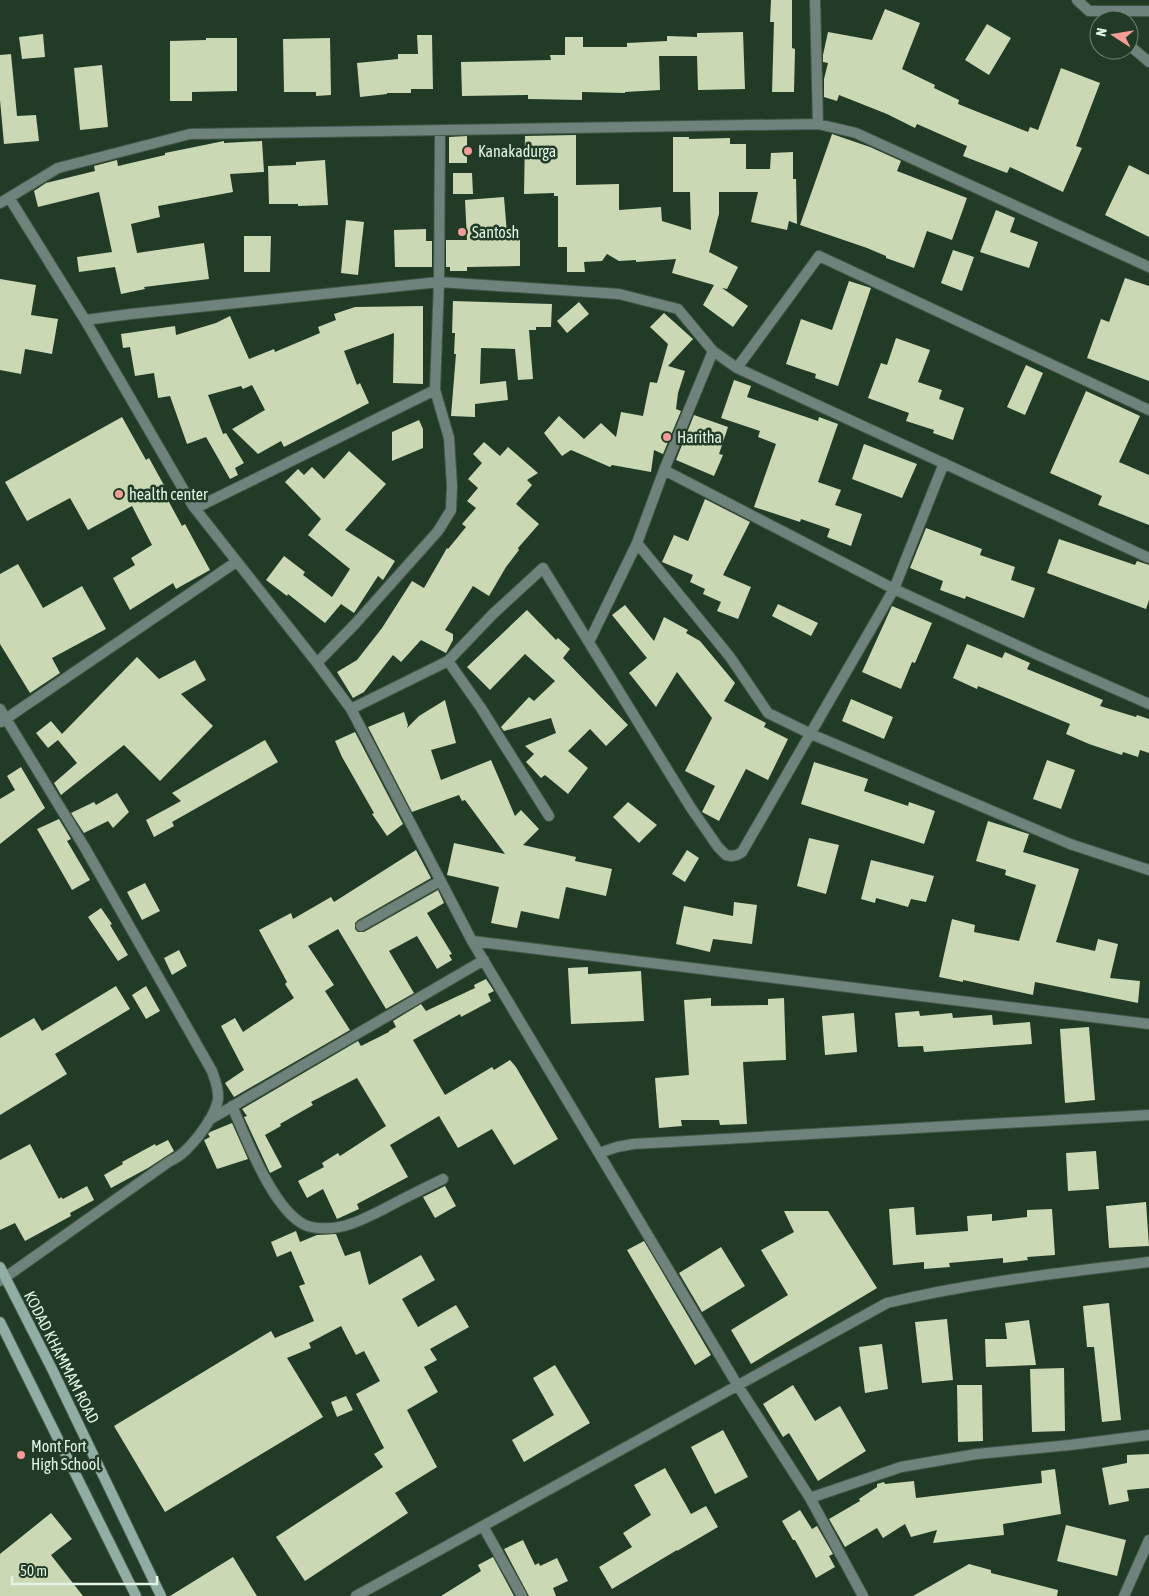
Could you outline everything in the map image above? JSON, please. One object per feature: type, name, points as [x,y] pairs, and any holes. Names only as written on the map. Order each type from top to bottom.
[{"type":"main road","name":"KODAD KHAMMAM ROAD","points":[[0,1267],[3,1279],[69,1403],[161,1596]]},
{"type":"main road","points":[[0,1322],[136,1596]]},
{"type":"street","points":[[815,0],[818,124]]},
{"type":"street","points":[[1077,0],[1089,12]]},
{"type":"street","points":[[1139,54],[1149,62]]},
{"type":"street","points":[[0,203],[10,199],[58,168],[190,134],[818,124],[856,133],[1149,266]]},
{"type":"street","points":[[317,663],[355,624],[438,531],[452,510],[449,438],[435,390],[440,131]]},
{"type":"street","points":[[10,199],[85,320],[193,506],[351,709],[472,941],[738,1386],[810,1498],[863,1596]]},
{"type":"street","points":[[737,368],[819,256],[1149,410]]},
{"type":"street","points":[[85,320],[438,282],[619,294],[678,309],[713,351],[737,368],[1149,558]]},
{"type":"street","points":[[589,642],[637,543],[664,470],[713,351]]},
{"type":"street","points":[[193,506],[202,505],[435,390]]},
{"type":"street","points":[[351,709],[448,661],[493,614],[543,568],[691,808],[718,847],[726,855],[737,856],[742,852],[894,589],[944,463]]},
{"type":"street","points":[[664,470],[894,589],[1149,704]]},
{"type":"street","points":[[637,543],[730,657],[768,713],[811,734],[1070,844],[1149,870]]},
{"type":"street","points":[[3,1279],[170,1161],[179,1158],[209,1120],[218,1100],[217,1085],[212,1071],[84,848],[2,717],[126,638],[236,562]]},
{"type":"street","points":[[448,661],[481,708],[549,816]]},
{"type":"street","points":[[361,926],[440,881]]},
{"type":"street","points":[[472,941],[1149,1024]]},
{"type":"street","points":[[209,1120],[484,960]]},
{"type":"street","points":[[232,1106],[271,1188],[290,1213],[305,1225],[340,1227],[363,1219],[443,1179]]},
{"type":"street","points":[[599,1154],[617,1147],[633,1144],[1149,1115]]},
{"type":"street","points":[[356,1596],[886,1303],[934,1291],[1149,1262]]},
{"type":"street","points":[[810,1498],[900,1466],[977,1454],[1149,1435]]},
{"type":"street","points":[[483,1526],[522,1596]]},
{"type":"street","points":[[1124,1596],[1149,1540]]},
{"type":"building","points":[[771,0],[792,0],[792,48],[795,49],[794,92],[772,92],[774,22],[770,22]]},
{"type":"building","points":[[885,9],[920,23],[902,69],[935,85],[934,88],[959,100],[958,104],[1028,132],[1030,127],[1038,130],[1061,68],[1100,83],[1076,146],[1082,148],[1063,192],[1010,167],[1007,173],[963,156],[967,146],[917,124],[915,128],[887,114],[839,95],[837,101],[824,97],[824,79],[828,63],[823,62],[823,55],[828,32],[872,40]]},
{"type":"building","points":[[987,24],[1011,38],[989,75],[965,60]]},
{"type":"building","points":[[743,32],[745,89],[698,90],[697,56],[659,56],[660,90],[625,93],[582,92],[582,100],[528,99],[528,95],[462,96],[461,62],[551,60],[550,55],[565,55],[565,37],[583,37],[583,47],[627,47],[627,43],[667,41],[667,36],[697,37],[697,33]]},
{"type":"building","points":[[43,34],[45,57],[22,59],[19,37]]},
{"type":"building","points":[[417,35],[432,35],[433,89],[411,89],[411,93],[387,93],[360,97],[357,63],[398,59],[398,54],[418,54]]},
{"type":"building","points":[[206,38],[237,38],[237,91],[192,92],[192,101],[170,101],[170,41],[206,40]]},
{"type":"building","points":[[330,38],[331,95],[316,96],[316,92],[284,92],[283,39]]},
{"type":"building","points":[[11,54],[17,116],[36,115],[39,141],[4,144],[0,100],[0,55]]},
{"type":"building","points":[[102,65],[108,127],[80,130],[74,68]]},
{"type":"building","points":[[832,134],[870,147],[901,161],[897,171],[967,198],[952,240],[927,231],[914,268],[886,258],[886,256],[867,248],[800,225]]},
{"type":"building","points":[[576,135],[576,185],[619,184],[619,210],[661,207],[662,221],[691,230],[690,192],[673,192],[673,137],[689,137],[689,139],[730,138],[730,144],[746,144],[746,169],[770,169],[771,153],[793,152],[797,224],[789,221],[787,230],[751,222],[758,192],[719,192],[719,214],[709,252],[738,267],[727,289],[722,288],[748,306],[733,327],[703,305],[714,285],[672,273],[676,259],[636,262],[636,260],[619,261],[607,254],[602,261],[584,262],[585,272],[567,272],[567,247],[558,247],[558,196],[554,196],[554,193],[524,194],[525,136]]},
{"type":"building","points":[[467,136],[467,163],[449,163],[449,137]]},
{"type":"building","points":[[224,141],[224,143],[262,141],[264,172],[230,174],[233,192],[158,206],[160,217],[131,224],[137,253],[204,243],[209,279],[144,287],[145,289],[121,294],[115,267],[79,272],[77,257],[112,252],[99,192],[38,207],[34,191],[46,183],[95,171],[94,166],[117,160],[118,166],[165,155],[165,153]]},
{"type":"building","points":[[325,160],[328,205],[298,206],[298,204],[269,204],[268,166],[296,165],[296,162]]},
{"type":"building","points":[[1129,165],[1149,175],[1149,237],[1105,215]]},
{"type":"building","points":[[453,173],[472,173],[473,194],[453,194]]},
{"type":"building","points":[[504,197],[507,234],[520,233],[520,266],[467,267],[467,271],[450,271],[450,267],[446,267],[446,240],[467,240],[465,200]]},
{"type":"building","points":[[996,210],[1015,218],[1010,232],[1038,242],[1029,268],[980,252]]},
{"type":"building","points":[[346,220],[364,222],[358,275],[341,273]]},
{"type":"building","points":[[426,229],[426,241],[432,241],[432,267],[395,267],[394,230]]},
{"type":"building","points":[[244,236],[271,236],[270,272],[244,272]]},
{"type":"building","points":[[953,250],[974,257],[962,291],[941,283]]},
{"type":"building","points":[[1125,278],[1149,286],[1149,381],[1087,358],[1101,319],[1109,322]]},
{"type":"building","points":[[0,279],[36,285],[31,315],[58,319],[52,354],[25,349],[21,374],[0,370]]},
{"type":"building","points":[[849,281],[871,288],[838,386],[815,378],[816,374],[786,364],[801,319],[832,330]]},
{"type":"building","points":[[453,301],[552,304],[551,327],[536,327],[536,330],[529,330],[533,379],[518,380],[515,349],[481,348],[480,384],[506,381],[508,400],[475,404],[475,417],[451,416],[456,354],[454,354],[455,333],[452,333]]},
{"type":"building","points":[[579,302],[589,314],[567,333],[557,321]]},
{"type":"building","points":[[423,306],[423,384],[393,383],[394,333],[344,351],[357,385],[360,383],[369,403],[284,447],[281,441],[258,454],[232,429],[265,410],[252,385],[243,389],[241,386],[208,395],[223,434],[226,433],[244,463],[235,468],[238,475],[230,479],[206,437],[187,444],[170,396],[158,398],[154,373],[135,376],[130,347],[123,348],[121,334],[175,326],[176,335],[216,323],[230,316],[249,359],[274,349],[275,352],[320,333],[318,327],[336,320],[334,314],[355,307]]},
{"type":"building","points":[[664,313],[693,339],[668,366],[685,371],[678,393],[676,409],[681,411],[663,454],[654,450],[651,472],[612,465],[610,467],[571,450],[562,456],[544,433],[559,416],[584,439],[601,423],[616,437],[621,412],[643,416],[650,382],[657,383],[668,344],[650,327]]},
{"type":"building","points":[[896,338],[930,350],[918,382],[942,390],[939,399],[964,408],[953,440],[933,433],[934,430],[906,421],[909,413],[868,398],[881,363],[887,365]]},
{"type":"building","points":[[1026,365],[1043,373],[1025,415],[1007,407]]},
{"type":"building","points":[[734,380],[751,386],[747,397],[818,421],[819,417],[838,424],[818,482],[841,490],[835,505],[862,514],[851,546],[827,537],[830,529],[801,519],[800,522],[754,507],[776,444],[758,437],[760,431],[721,418]]},
{"type":"building","points":[[1086,391],[1140,416],[1119,462],[1149,475],[1149,525],[1098,505],[1102,496],[1050,473]]},
{"type":"building","points":[[694,415],[728,427],[719,454],[723,455],[714,476],[676,460]]},
{"type":"building","points":[[122,417],[146,460],[149,458],[165,487],[162,489],[182,526],[185,524],[210,570],[176,589],[173,583],[130,610],[113,578],[135,565],[131,558],[152,545],[132,506],[88,530],[70,498],[27,521],[5,482]]},
{"type":"building","points":[[419,420],[423,429],[423,448],[392,461],[392,432]]},
{"type":"building","points":[[484,442],[500,456],[508,447],[538,473],[527,480],[532,485],[516,504],[539,524],[518,548],[519,550],[506,567],[489,596],[473,586],[445,630],[453,634],[453,640],[446,653],[421,640],[401,662],[393,655],[364,692],[353,698],[337,672],[357,660],[382,628],[412,581],[424,588],[447,548],[466,527],[462,524],[476,508],[467,501],[478,488],[468,479],[482,463],[473,454]]},
{"type":"building","points":[[864,444],[917,464],[902,498],[852,479]]},
{"type":"building","points":[[349,451],[386,484],[345,530],[395,561],[383,580],[378,576],[354,613],[341,604],[325,623],[288,594],[287,596],[266,580],[284,556],[305,572],[303,575],[332,597],[350,569],[308,535],[321,519],[285,482],[298,469],[304,475],[312,467],[324,479]]},
{"type":"building","points":[[705,499],[750,522],[723,575],[751,587],[738,619],[717,611],[721,602],[703,594],[705,589],[690,582],[693,575],[662,562],[674,535],[688,541]]},
{"type":"building","points":[[926,528],[982,549],[980,555],[1015,567],[1011,580],[1035,588],[1024,618],[966,596],[965,599],[940,590],[943,581],[910,568]]},
{"type":"building","points":[[1059,539],[1135,565],[1137,561],[1149,565],[1149,600],[1146,609],[1047,573]]},
{"type":"building","points":[[18,564],[43,608],[82,586],[106,629],[52,658],[60,673],[30,693],[0,644],[0,574]]},
{"type":"building","points":[[778,604],[818,623],[811,636],[772,616]]},
{"type":"building","points":[[625,605],[654,641],[664,617],[688,630],[686,633],[700,641],[735,683],[724,701],[766,723],[764,727],[788,739],[768,780],[746,769],[719,821],[702,812],[715,786],[685,771],[712,718],[677,672],[656,707],[629,673],[647,658],[612,615]]},
{"type":"building","points":[[892,606],[932,623],[915,663],[912,662],[901,689],[862,672]]},
{"type":"building","points":[[527,610],[556,640],[558,638],[570,649],[563,658],[628,725],[606,746],[590,729],[568,751],[588,768],[568,794],[545,775],[541,778],[526,762],[534,754],[525,746],[556,733],[551,718],[504,731],[501,727],[529,697],[534,701],[555,681],[525,654],[490,690],[467,667]]},
{"type":"building","points":[[967,644],[1002,658],[1005,652],[1030,663],[1027,669],[1103,700],[1100,706],[1149,719],[1149,753],[1140,750],[1138,757],[1123,752],[1122,755],[1089,744],[1066,734],[1070,724],[978,686],[977,689],[953,678]]},
{"type":"building","points":[[137,657],[159,679],[195,660],[206,680],[181,694],[213,726],[160,781],[124,745],[61,795],[54,783],[77,763],[58,740],[48,748],[36,733],[51,721],[62,734]]},
{"type":"building","points":[[851,699],[893,717],[884,739],[842,721]]},
{"type":"building","points":[[445,700],[456,743],[431,750],[441,780],[491,760],[515,816],[521,810],[539,829],[523,845],[576,857],[575,861],[612,869],[606,896],[566,887],[559,919],[521,911],[517,928],[491,923],[499,887],[447,875],[454,843],[505,854],[465,800],[462,801],[459,795],[412,812],[368,727],[404,712],[408,725],[407,728],[419,716]]},
{"type":"building","points":[[355,732],[403,824],[387,836],[372,814],[374,813],[335,741]]},
{"type":"building","points":[[265,740],[278,762],[172,822],[174,826],[154,837],[146,820],[181,801],[172,793]]},
{"type":"building","points":[[1047,760],[1075,770],[1061,809],[1033,799]]},
{"type":"building","points":[[814,762],[868,779],[864,791],[908,806],[909,802],[935,811],[924,844],[801,804]]},
{"type":"building","points":[[21,767],[45,808],[0,844],[0,799],[15,790],[7,776]]},
{"type":"building","points":[[117,793],[129,812],[113,828],[108,821],[84,833],[71,813],[94,802],[96,805]]},
{"type":"building","points":[[628,802],[657,825],[639,843],[613,817]]},
{"type":"building","points":[[59,819],[71,839],[67,841],[90,880],[72,890],[37,829]]},
{"type":"building","points":[[988,821],[1029,834],[1023,852],[1079,869],[1056,942],[1095,951],[1098,939],[1118,944],[1110,978],[1140,981],[1138,1003],[1035,982],[1033,995],[963,980],[963,982],[939,977],[952,919],[975,925],[974,932],[1019,941],[1036,885],[1005,875],[1006,870],[976,861]]},
{"type":"building","points":[[809,838],[839,845],[826,894],[797,886]]},
{"type":"building","points":[[416,850],[431,878],[358,920],[355,923],[355,929],[358,932],[364,932],[438,890],[444,903],[427,913],[452,954],[449,955],[452,960],[437,969],[417,936],[389,951],[414,993],[386,1009],[338,929],[308,946],[334,985],[325,991],[350,1030],[234,1097],[225,1083],[244,1070],[221,1026],[235,1018],[243,1032],[294,998],[285,984],[287,982],[259,930],[291,913],[293,919],[331,897],[334,902]]},
{"type":"building","points":[[687,850],[699,858],[685,882],[672,874]]},
{"type":"building","points":[[871,860],[934,876],[926,902],[911,899],[908,907],[876,898],[875,903],[861,899]]},
{"type":"building","points":[[145,883],[160,911],[142,920],[127,892]]},
{"type":"building","points":[[734,902],[757,905],[752,944],[713,939],[710,952],[676,944],[684,906],[733,916]]},
{"type":"building","points":[[101,908],[112,924],[110,925],[128,955],[118,961],[88,917]]},
{"type":"building","points":[[179,950],[187,966],[172,975],[164,958]]},
{"type":"building","points":[[588,967],[588,974],[641,971],[644,1021],[571,1024],[568,968]]},
{"type":"building","points":[[486,979],[494,991],[488,994],[491,1001],[461,1017],[460,1014],[413,1040],[445,1095],[492,1067],[494,1070],[510,1060],[558,1139],[514,1165],[492,1129],[458,1148],[439,1116],[390,1145],[408,1177],[357,1204],[359,1209],[337,1219],[323,1189],[307,1198],[298,1181],[324,1167],[322,1163],[338,1153],[340,1156],[386,1126],[357,1078],[311,1102],[313,1105],[265,1135],[282,1167],[270,1173],[244,1117],[247,1116],[242,1109],[358,1041],[361,1046],[389,1032],[396,1027],[393,1021],[421,1004],[426,1011],[475,988],[474,985]]},
{"type":"building","points":[[116,986],[130,1009],[55,1054],[67,1074],[0,1115],[0,1038],[34,1018],[42,1031]]},
{"type":"building","points":[[146,986],[160,1011],[146,1019],[132,995]]},
{"type":"building","points":[[711,998],[711,1006],[768,1005],[768,999],[784,998],[786,1060],[743,1062],[747,1124],[720,1125],[719,1120],[681,1120],[682,1126],[659,1128],[655,1078],[689,1075],[684,1000]]},
{"type":"building","points":[[919,1011],[920,1016],[952,1013],[953,1018],[992,1015],[993,1025],[1030,1022],[1032,1044],[924,1052],[923,1046],[898,1047],[895,1013]]},
{"type":"building","points":[[854,1013],[857,1052],[825,1055],[822,1016]]},
{"type":"building","points":[[1089,1027],[1095,1100],[1065,1103],[1060,1029]]},
{"type":"building","points":[[232,1123],[248,1159],[217,1169],[204,1140],[210,1137],[208,1134],[210,1132]]},
{"type":"building","points":[[168,1140],[174,1151],[111,1188],[104,1175],[123,1164],[122,1162],[155,1144],[156,1146]]},
{"type":"building","points":[[30,1144],[59,1199],[61,1197],[63,1199],[87,1186],[94,1200],[70,1213],[71,1216],[25,1241],[15,1223],[0,1230],[0,1160]]},
{"type":"building","points":[[1096,1151],[1099,1189],[1068,1191],[1066,1153]]},
{"type":"building","points":[[445,1186],[456,1206],[435,1218],[423,1197]]},
{"type":"building","points":[[1146,1202],[1149,1246],[1109,1248],[1106,1206]]},
{"type":"building","points":[[914,1207],[916,1235],[968,1231],[967,1216],[992,1214],[992,1221],[1027,1217],[1027,1210],[1052,1209],[1055,1255],[1027,1257],[1028,1260],[1003,1263],[1003,1258],[949,1263],[950,1267],[924,1269],[924,1262],[893,1265],[889,1209]]},
{"type":"building","points":[[784,1211],[828,1211],[877,1288],[751,1364],[731,1330],[788,1295],[761,1250],[794,1232]]},
{"type":"building","points":[[296,1231],[300,1242],[317,1235],[336,1234],[345,1256],[360,1251],[369,1285],[421,1255],[435,1280],[402,1299],[418,1327],[456,1305],[469,1327],[430,1349],[437,1360],[424,1367],[438,1392],[407,1410],[437,1467],[395,1493],[408,1513],[305,1581],[276,1537],[383,1467],[374,1454],[384,1448],[356,1394],[380,1381],[364,1351],[356,1355],[341,1326],[309,1343],[311,1348],[287,1358],[323,1417],[165,1512],[114,1426],[271,1331],[275,1338],[314,1321],[299,1286],[305,1284],[291,1251],[277,1257],[271,1242]]},
{"type":"building","points":[[644,1241],[711,1355],[695,1365],[627,1250]]},
{"type":"building","points":[[721,1247],[745,1286],[702,1312],[679,1273]]},
{"type":"building","points":[[1109,1303],[1121,1420],[1102,1422],[1094,1347],[1087,1347],[1083,1306]]},
{"type":"building","points":[[947,1319],[953,1380],[922,1383],[915,1322]]},
{"type":"building","points":[[1029,1320],[1036,1365],[986,1367],[985,1339],[1007,1339],[1005,1323]]},
{"type":"building","points":[[882,1344],[888,1389],[865,1393],[859,1347]]},
{"type":"building","points":[[555,1365],[590,1423],[524,1462],[512,1440],[554,1415],[533,1378]]},
{"type":"building","points":[[1064,1368],[1065,1431],[1032,1432],[1030,1369]]},
{"type":"building","points":[[793,1385],[815,1421],[840,1406],[866,1451],[818,1481],[789,1433],[783,1437],[763,1404]]},
{"type":"building","points":[[957,1385],[982,1385],[983,1441],[958,1442]]},
{"type":"building","points":[[346,1396],[353,1410],[337,1417],[331,1402]]},
{"type":"building","points":[[723,1430],[748,1477],[715,1494],[691,1447]]},
{"type":"building","points":[[1149,1454],[1149,1488],[1127,1490],[1129,1501],[1109,1505],[1102,1468],[1127,1463],[1127,1455]]},
{"type":"building","points":[[665,1468],[691,1514],[706,1506],[718,1527],[612,1589],[599,1567],[632,1547],[623,1533],[651,1515],[634,1485]]},
{"type":"building","points":[[1055,1469],[1061,1514],[1003,1524],[1004,1535],[933,1543],[937,1530],[911,1537],[905,1524],[883,1538],[877,1528],[845,1547],[829,1519],[860,1501],[859,1499],[877,1487],[877,1484],[884,1482],[885,1484],[914,1481],[916,1498],[1042,1483],[1041,1471]]},
{"type":"building","points":[[800,1510],[812,1529],[817,1526],[833,1554],[829,1556],[835,1567],[816,1578],[782,1521]]},
{"type":"building","points":[[51,1513],[72,1539],[51,1555],[83,1596],[0,1596],[0,1554]]},
{"type":"building","points":[[1066,1525],[1126,1540],[1117,1576],[1057,1561]]},
{"type":"building","points":[[523,1540],[535,1565],[539,1563],[540,1566],[557,1558],[568,1581],[553,1588],[556,1596],[529,1596],[504,1549]]},
{"type":"building","points":[[233,1557],[257,1596],[170,1596]]},
{"type":"building","points":[[493,1557],[514,1596],[441,1596],[481,1571],[478,1565]]},
{"type":"building","points":[[969,1564],[991,1570],[991,1573],[1058,1590],[1057,1596],[913,1596]]},
{"type":"place","name":"Kanakadurga","points":[[468,151]]},
{"type":"place","name":"Santosh","points":[[462,232]]},
{"type":"place","name":"Haritha","points":[[667,437]]},
{"type":"place","name":"health center","points":[[119,494]]},
{"type":"place","name":"Mont Fort High School","points":[[21,1455]]}]
